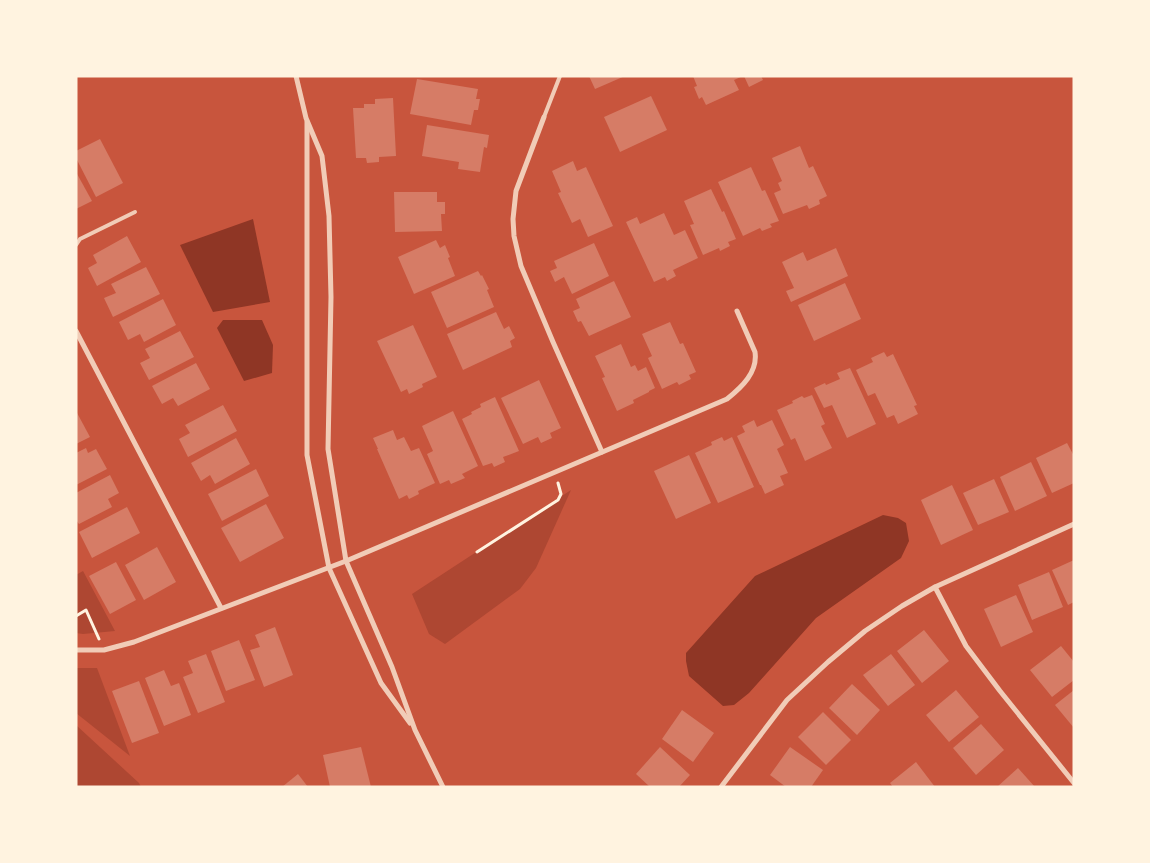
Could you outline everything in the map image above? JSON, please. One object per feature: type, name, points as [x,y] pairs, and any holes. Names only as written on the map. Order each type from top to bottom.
[{"type":"street","points":[[296,76],[306,118],[322,156],[329,216],[331,297],[328,449],[346,561],[392,666],[415,730],[443,787]]},
{"type":"street","points":[[544,117],[516,191],[513,219],[514,236],[521,266],[602,452]]},
{"type":"street","points":[[306,118],[308,455],[328,568],[382,683],[415,730]]},
{"type":"street","points":[[76,650],[104,650],[134,642],[328,568],[728,399],[744,385],[756,359],[755,352],[737,311]]},
{"type":"street","points":[[76,331],[221,608]]},
{"type":"street","points":[[721,787],[787,700],[865,631],[935,587],[1074,524]]},
{"type":"street","points":[[935,587],[966,646],[1074,783]]},
{"type":"lane","points":[[544,117],[560,76]]},
{"type":"lane","points":[[76,245],[80,239],[135,212]]},
{"type":"path","points":[[477,552],[558,500],[561,494],[555,473]]},
{"type":"path","points":[[76,616],[86,610],[104,650]]},
{"type":"shaded area","points":[[253,219],[270,302],[213,312],[180,245]]},
{"type":"shaded area","points":[[223,320],[262,320],[273,345],[272,373],[244,381],[217,328]]},
{"type":"shaded area","points":[[571,490],[536,568],[520,589],[445,644],[429,634],[412,594]]},
{"type":"shaded area","points":[[883,515],[898,518],[906,523],[909,541],[901,558],[816,618],[749,693],[734,705],[723,706],[689,676],[686,653],[755,576]]},
{"type":"shaded area","points":[[83,571],[115,631],[76,633],[76,575]]},
{"type":"shaded area","points":[[76,668],[97,668],[130,756],[76,713]]},
{"type":"shaded area","points":[[76,725],[139,783],[141,787],[76,787]]},
{"type":"building","points":[[589,76],[625,76],[595,89]]},
{"type":"building","points":[[693,76],[743,76],[734,80],[739,90],[706,105],[702,97],[699,99],[694,87],[697,86]]},
{"type":"building","points":[[744,76],[761,76],[763,80],[749,87]]},
{"type":"building","points":[[417,79],[478,89],[476,99],[480,99],[478,110],[474,110],[471,125],[410,114]]},
{"type":"building","points":[[651,96],[667,130],[620,152],[604,117]]},
{"type":"building","points":[[393,98],[396,156],[379,157],[379,162],[367,163],[366,158],[356,158],[353,108],[364,108],[364,104],[375,104],[375,99]]},
{"type":"building","points":[[427,125],[489,135],[487,148],[484,147],[480,172],[458,169],[459,162],[422,156]]},
{"type":"building","points":[[100,139],[123,183],[96,197],[76,158],[76,151]]},
{"type":"building","points":[[800,146],[809,168],[813,166],[827,196],[819,200],[820,204],[809,209],[807,205],[783,214],[774,193],[781,190],[778,183],[782,181],[772,158]]},
{"type":"building","points":[[573,161],[577,171],[586,167],[613,226],[588,237],[580,219],[572,223],[558,193],[561,192],[552,171]]},
{"type":"building","points":[[751,167],[762,191],[765,190],[779,221],[770,224],[772,227],[762,231],[760,228],[743,236],[718,182]]},
{"type":"building","points":[[76,172],[92,201],[76,209]]},
{"type":"building","points":[[711,189],[722,212],[724,211],[736,239],[728,242],[730,246],[720,251],[719,248],[703,255],[690,225],[694,224],[684,201]]},
{"type":"building","points":[[394,192],[437,192],[437,202],[445,202],[445,214],[441,214],[442,231],[395,232]]},
{"type":"building","points":[[664,213],[674,235],[685,230],[698,258],[673,270],[676,276],[667,281],[665,277],[654,282],[626,222],[637,217],[640,224]]},
{"type":"building","points":[[127,236],[141,262],[97,286],[88,268],[97,263],[93,255]]},
{"type":"building","points":[[436,240],[440,248],[445,245],[455,276],[414,294],[398,257]]},
{"type":"building","points":[[594,243],[609,276],[572,294],[564,277],[555,282],[550,271],[557,268],[554,261]]},
{"type":"building","points":[[836,248],[848,276],[791,302],[786,291],[794,288],[782,262],[803,252],[807,261]]},
{"type":"building","points":[[146,267],[160,294],[113,317],[104,298],[116,293],[111,284]]},
{"type":"building","points":[[478,271],[489,289],[487,290],[494,307],[447,328],[431,292]]},
{"type":"building","points":[[614,281],[631,317],[589,336],[581,321],[578,322],[573,311],[580,308],[576,299]]},
{"type":"building","points":[[845,283],[861,319],[814,341],[798,305]]},
{"type":"building","points":[[163,299],[176,325],[144,342],[140,334],[128,340],[119,322]]},
{"type":"building","points":[[496,312],[504,329],[509,326],[515,338],[510,341],[512,347],[463,370],[447,334]]},
{"type":"building","points":[[670,322],[680,344],[683,343],[696,372],[689,375],[691,379],[679,385],[677,382],[662,389],[648,358],[652,356],[642,334]]},
{"type":"building","points":[[413,325],[437,377],[422,384],[423,387],[409,394],[407,389],[401,392],[377,341]]},
{"type":"building","points":[[180,331],[194,357],[149,380],[140,363],[150,358],[145,349]]},
{"type":"building","points":[[621,344],[631,367],[635,365],[638,371],[646,367],[655,388],[633,400],[634,403],[617,411],[602,378],[605,377],[595,356]]},
{"type":"building","points":[[884,352],[887,357],[893,354],[917,405],[914,406],[918,414],[898,424],[894,415],[887,418],[875,393],[868,396],[856,370],[873,362],[871,358]]},
{"type":"building","points":[[196,363],[210,389],[178,406],[173,398],[162,404],[152,386]]},
{"type":"building","points":[[850,368],[876,424],[847,438],[832,405],[824,408],[814,388],[840,379],[837,373]]},
{"type":"building","points":[[539,380],[561,428],[550,433],[552,438],[541,443],[538,437],[523,444],[501,398]]},
{"type":"building","points":[[812,395],[825,424],[821,426],[832,448],[805,461],[795,438],[791,440],[777,410],[793,403],[792,401],[802,396],[804,398]]},
{"type":"building","points":[[495,397],[519,451],[503,457],[505,462],[494,467],[492,463],[483,466],[462,419],[481,407],[480,404]]},
{"type":"building","points":[[223,405],[237,431],[188,457],[179,439],[190,433],[185,425]]},
{"type":"building","points":[[76,411],[90,437],[76,444]]},
{"type":"building","points":[[453,411],[478,466],[462,474],[465,478],[451,484],[449,480],[440,484],[427,454],[433,451],[422,426]]},
{"type":"building","points":[[754,420],[757,427],[772,420],[784,445],[777,449],[788,473],[780,476],[784,485],[765,494],[737,436],[745,432],[742,426]]},
{"type":"building","points":[[393,430],[397,440],[404,437],[411,451],[419,448],[435,483],[418,491],[419,494],[409,499],[407,495],[399,499],[373,438]]},
{"type":"building","points":[[722,437],[724,441],[732,437],[754,487],[718,503],[695,453],[712,445],[711,442]]},
{"type":"building","points":[[236,438],[250,464],[215,484],[210,475],[201,481],[191,463]]},
{"type":"building","points":[[1067,443],[1074,456],[1074,483],[1052,493],[1036,458]]},
{"type":"building","points":[[86,448],[88,453],[96,449],[107,469],[76,485],[76,453]]},
{"type":"building","points":[[689,455],[711,503],[676,519],[654,471]]},
{"type":"building","points":[[1031,462],[1047,496],[1015,511],[1000,477]]},
{"type":"building","points":[[256,469],[269,496],[222,521],[208,494]]},
{"type":"building","points":[[110,475],[119,493],[108,499],[112,507],[79,524],[76,520],[76,493]]},
{"type":"building","points":[[994,479],[1009,512],[978,525],[963,493]]},
{"type":"building","points":[[952,485],[973,530],[941,545],[921,500]]},
{"type":"building","points":[[266,504],[284,538],[240,562],[221,528]]},
{"type":"building","points":[[127,507],[140,533],[92,558],[79,532]]},
{"type":"building","points":[[157,547],[176,582],[144,600],[125,565]]},
{"type":"building","points":[[1074,560],[1074,602],[1068,605],[1052,570]]},
{"type":"building","points":[[116,562],[136,600],[110,614],[89,576]]},
{"type":"building","points":[[1049,572],[1063,607],[1032,620],[1018,585]]},
{"type":"building","points":[[1016,595],[1033,632],[1001,647],[984,609]]},
{"type":"building","points":[[275,627],[293,675],[264,687],[250,650],[260,647],[255,635]]},
{"type":"building","points":[[924,630],[949,661],[922,683],[897,651]]},
{"type":"building","points":[[239,640],[255,680],[226,691],[211,651]]},
{"type":"building","points":[[1061,646],[1074,662],[1074,680],[1052,697],[1030,670]]},
{"type":"building","points":[[206,654],[225,702],[198,713],[183,677],[193,673],[188,661]]},
{"type":"building","points":[[891,654],[915,685],[888,706],[863,675]]},
{"type":"building","points":[[164,670],[171,686],[179,683],[191,715],[164,726],[145,678]]},
{"type":"building","points":[[139,681],[159,733],[132,743],[112,691]]},
{"type":"building","points":[[852,684],[880,710],[857,735],[829,708]]},
{"type":"building","points":[[956,690],[979,717],[949,742],[926,715]]},
{"type":"building","points":[[1074,690],[1074,728],[1055,705]]},
{"type":"building","points":[[682,710],[714,733],[693,762],[662,739]]},
{"type":"building","points":[[823,712],[851,740],[826,765],[798,737]]},
{"type":"building","points":[[981,724],[1004,750],[976,775],[953,748]]},
{"type":"building","points":[[361,747],[371,787],[330,787],[323,755]]},
{"type":"building","points":[[660,747],[690,775],[679,787],[650,787],[636,774]]},
{"type":"building","points":[[790,747],[823,770],[811,787],[786,787],[770,775]]},
{"type":"building","points":[[916,762],[935,787],[893,787],[890,783]]},
{"type":"building","points":[[1018,768],[1035,787],[997,787]]},
{"type":"building","points":[[298,774],[308,787],[282,787]]}]
